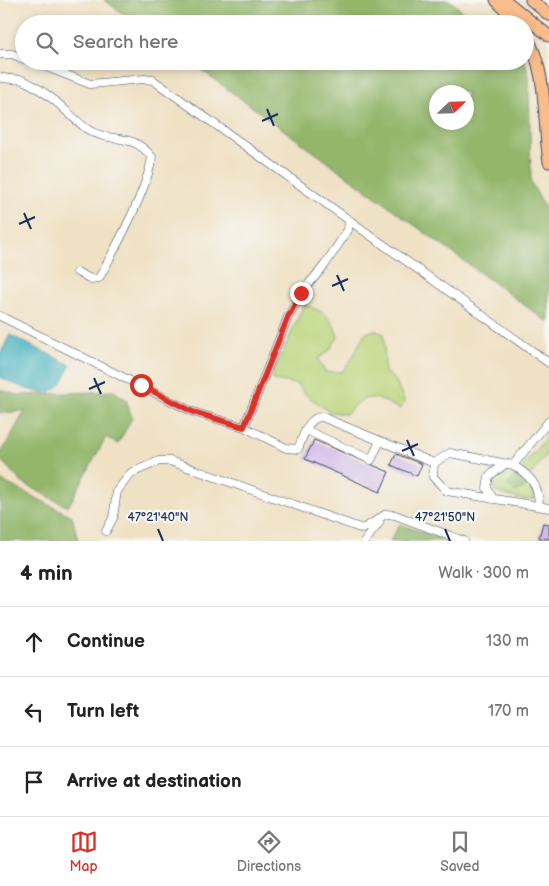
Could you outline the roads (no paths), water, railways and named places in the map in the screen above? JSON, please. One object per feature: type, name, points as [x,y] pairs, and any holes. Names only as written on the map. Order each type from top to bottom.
[{"type":"highway","points":[[496,0],[510,15]]},
{"type":"highway","points":[[505,0],[523,15]]},
{"type":"highway","points":[[531,0],[549,15]]},
{"type":"highway","points":[[534,24],[549,36]]},
{"type":"highway","points":[[534,49],[544,77],[549,162]]},
{"type":"lane","points":[[0,54],[15,55]]},
{"type":"lane","points":[[54,70],[90,84],[144,79],[153,80],[549,363]]},
{"type":"lane","points":[[0,76],[21,80],[45,93],[87,128],[104,136],[130,139],[146,148],[152,156],[150,172],[112,255],[99,278],[91,279],[77,272]]},
{"type":"lane","points":[[244,427],[288,317],[301,293],[324,266],[348,230],[349,220]]},
{"type":"lane","points":[[0,316],[193,412],[244,427],[286,448],[298,449],[310,422],[316,417],[322,417],[434,463]]},
{"type":"lane","points":[[489,476],[508,465],[549,421]]},
{"type":"lane","points":[[306,430],[371,460],[380,441]]},
{"type":"lane","points":[[434,463],[450,453],[508,465],[533,480],[537,487],[539,506]]},
{"type":"lane","points":[[106,530],[113,518],[117,491],[131,473],[159,461],[170,461],[362,529],[387,514]]},
{"type":"lane","points":[[478,496],[486,488],[489,476],[484,461]]},
{"type":"lane","points":[[434,463],[433,477],[448,491],[549,508]]},
{"type":"lane","points":[[486,488],[492,499]]},
{"type":"lane","points":[[365,541],[370,532],[387,514]]},
{"type":"lane","points":[[387,514],[464,541]]},
{"type":"water","points":[[10,335],[71,365],[59,386],[46,392],[38,392],[21,387],[0,377],[0,354]]}]
